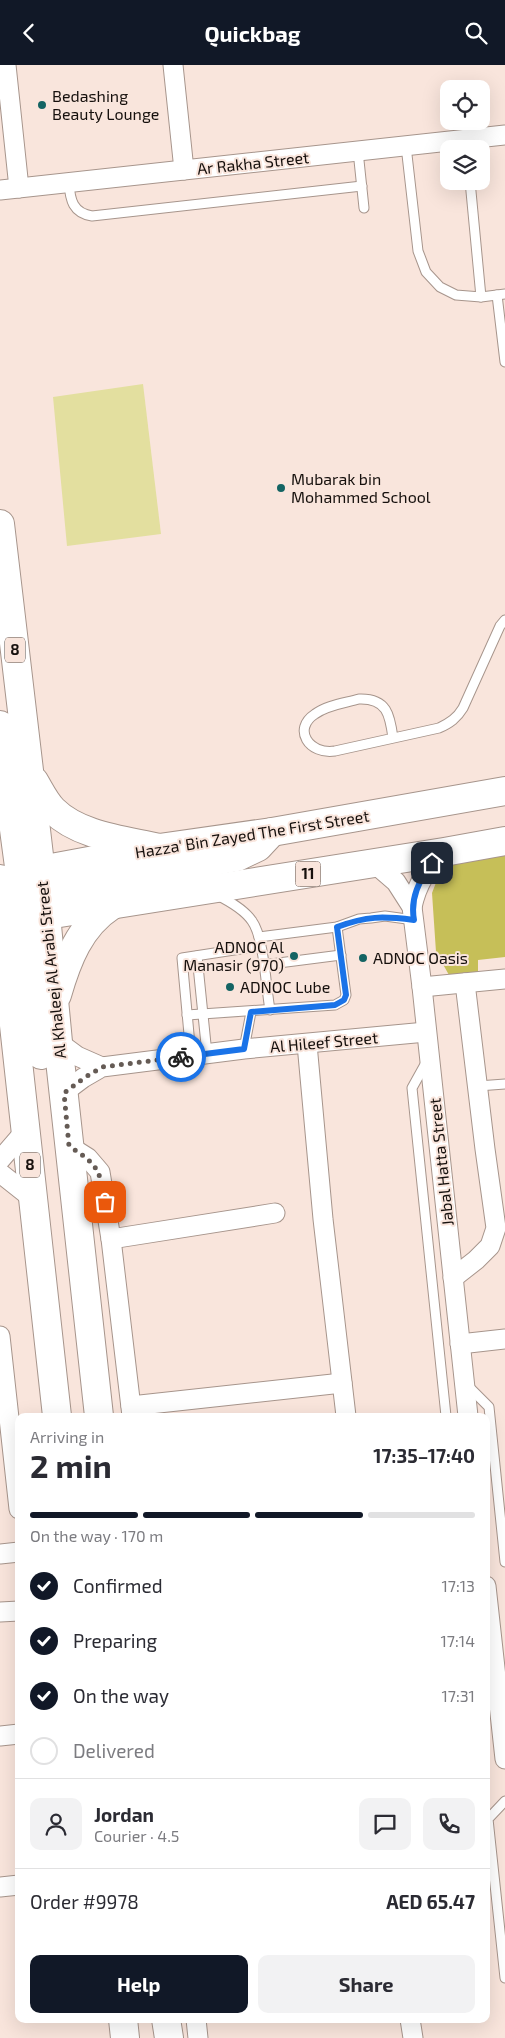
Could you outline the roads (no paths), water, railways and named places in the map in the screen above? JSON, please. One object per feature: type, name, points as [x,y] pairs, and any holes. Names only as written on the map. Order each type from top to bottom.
[{"type":"main road","name":"Al Khaleej Al Arabi Street","points":[[0,524],[31,777],[7,1007],[26,1130],[57,1413]]},
{"type":"main road","points":[[0,725],[18,896],[46,1092],[68,1135]]},
{"type":"main road","points":[[31,777],[47,803],[64,819],[89,831],[159,847]]},
{"type":"main road","name":"Hazza' Bin Zayed The First Street","points":[[18,896],[159,847],[272,832],[505,791]]},
{"type":"main road","points":[[18,896],[237,857],[258,847],[272,832]]},
{"type":"main road","name":"11","points":[[18,896],[111,906],[505,841]]},
{"type":"main road","name":"Al Khaleej Al Arabi Street","points":[[18,896],[55,1001],[99,1413]]},
{"type":"main road","points":[[55,1001],[77,941],[92,921],[111,906]]},
{"type":"main road","points":[[123,2023],[125,2038]]},
{"type":"main road","points":[[167,2023],[169,2038]]},
{"type":"street","points":[[6,65],[20,188]]},
{"type":"street","points":[[173,65],[184,170]]},
{"type":"street","name":"Ar Rakha Street","points":[[484,140],[505,135]]},
{"type":"street","name":"Ar Rakha Street","points":[[0,190],[406,146],[440,145]]},
{"type":"street","name":"Jabal Hatta Street","points":[[444,852],[432,863],[423,877],[416,891],[413,914],[468,1413]]},
{"type":"street","name":"Jabal Hatta Street","points":[[374,863],[396,882],[413,914]]},
{"type":"street","points":[[422,987],[505,979]]},
{"type":"street","points":[[453,1279],[476,1261],[490,1246],[496,1228],[484,1149],[466,983]]},
{"type":"street","name":"Al Hileef Street","points":[[64,1093],[102,1067],[244,1049],[426,1033]]},
{"type":"street","points":[[58,1042],[77,1056],[102,1067]]},
{"type":"street","points":[[307,1044],[323,1212],[346,1413]]},
{"type":"street","points":[[0,1160],[26,1130]]},
{"type":"street","points":[[68,1135],[100,1173],[111,1239],[131,1411],[342,1383]]},
{"type":"street","points":[[0,1173],[33,1199]]},
{"type":"street","points":[[111,1239],[275,1213]]},
{"type":"street","points":[[0,1336],[6,1456],[15,1493]]},
{"type":"street","points":[[460,1344],[505,1339]]},
{"type":"street","points":[[0,1554],[15,1552]]},
{"type":"street","points":[[0,1612],[15,1611]]},
{"type":"street","points":[[490,1638],[501,1674],[498,1728],[505,1759]]},
{"type":"street","points":[[0,1736],[15,1734]]},
{"type":"street","points":[[0,1887],[15,1885]]},
{"type":"street","points":[[196,2023],[198,2038]]},
{"type":"street","points":[[411,2023],[413,2038]]},
{"type":"lane","points":[[406,146],[418,251],[426,272],[432,280],[448,292],[465,297],[501,294],[505,362]]},
{"type":"lane","points":[[358,151],[364,208]]},
{"type":"lane","points":[[69,183],[70,196],[75,208],[92,216],[362,186]]},
{"type":"lane","points":[[471,190],[482,297]]},
{"type":"lane","points":[[393,738],[391,721],[385,708],[366,698],[322,710],[309,719],[305,732],[310,745],[321,752],[335,751],[439,728],[455,719],[463,707],[500,626],[505,620]]},
{"type":"lane","points":[[207,890],[242,911],[252,921],[259,941],[270,1010]]},
{"type":"lane","points":[[199,1055],[187,1015],[182,958],[259,941],[337,927],[359,919],[413,914]]},
{"type":"lane","points":[[187,1015],[335,1005],[344,1000],[346,995],[337,927]]},
{"type":"lane","points":[[263,965],[341,955]]},
{"type":"lane","points":[[197,956],[203,1013],[199,1055]]},
{"type":"lane","points":[[244,1049],[251,1012]]},
{"type":"lane","points":[[429,1056],[412,1088],[446,1413]]},
{"type":"lane","points":[[478,1086],[505,1084]]},
{"type":"lane","points":[[464,1382],[489,1407],[490,1413]]},
{"type":"lane","points":[[490,1417],[505,1562]]},
{"type":"lane","points":[[490,1817],[505,1801]]},
{"type":"lane","points":[[490,1838],[505,1978]]},
{"type":"place","name":"Bedashing Beauty Lounge","points":[[42,105]]},
{"type":"place","name":"Mubarak bin Mohammed School","points":[[281,488]]},
{"type":"place","name":"ADNOC Al Manasir (970)","points":[[294,956]]},
{"type":"place","name":"ADNOC Oasis","points":[[363,958]]},
{"type":"place","name":"ADNOC Lube","points":[[230,987]]}]
